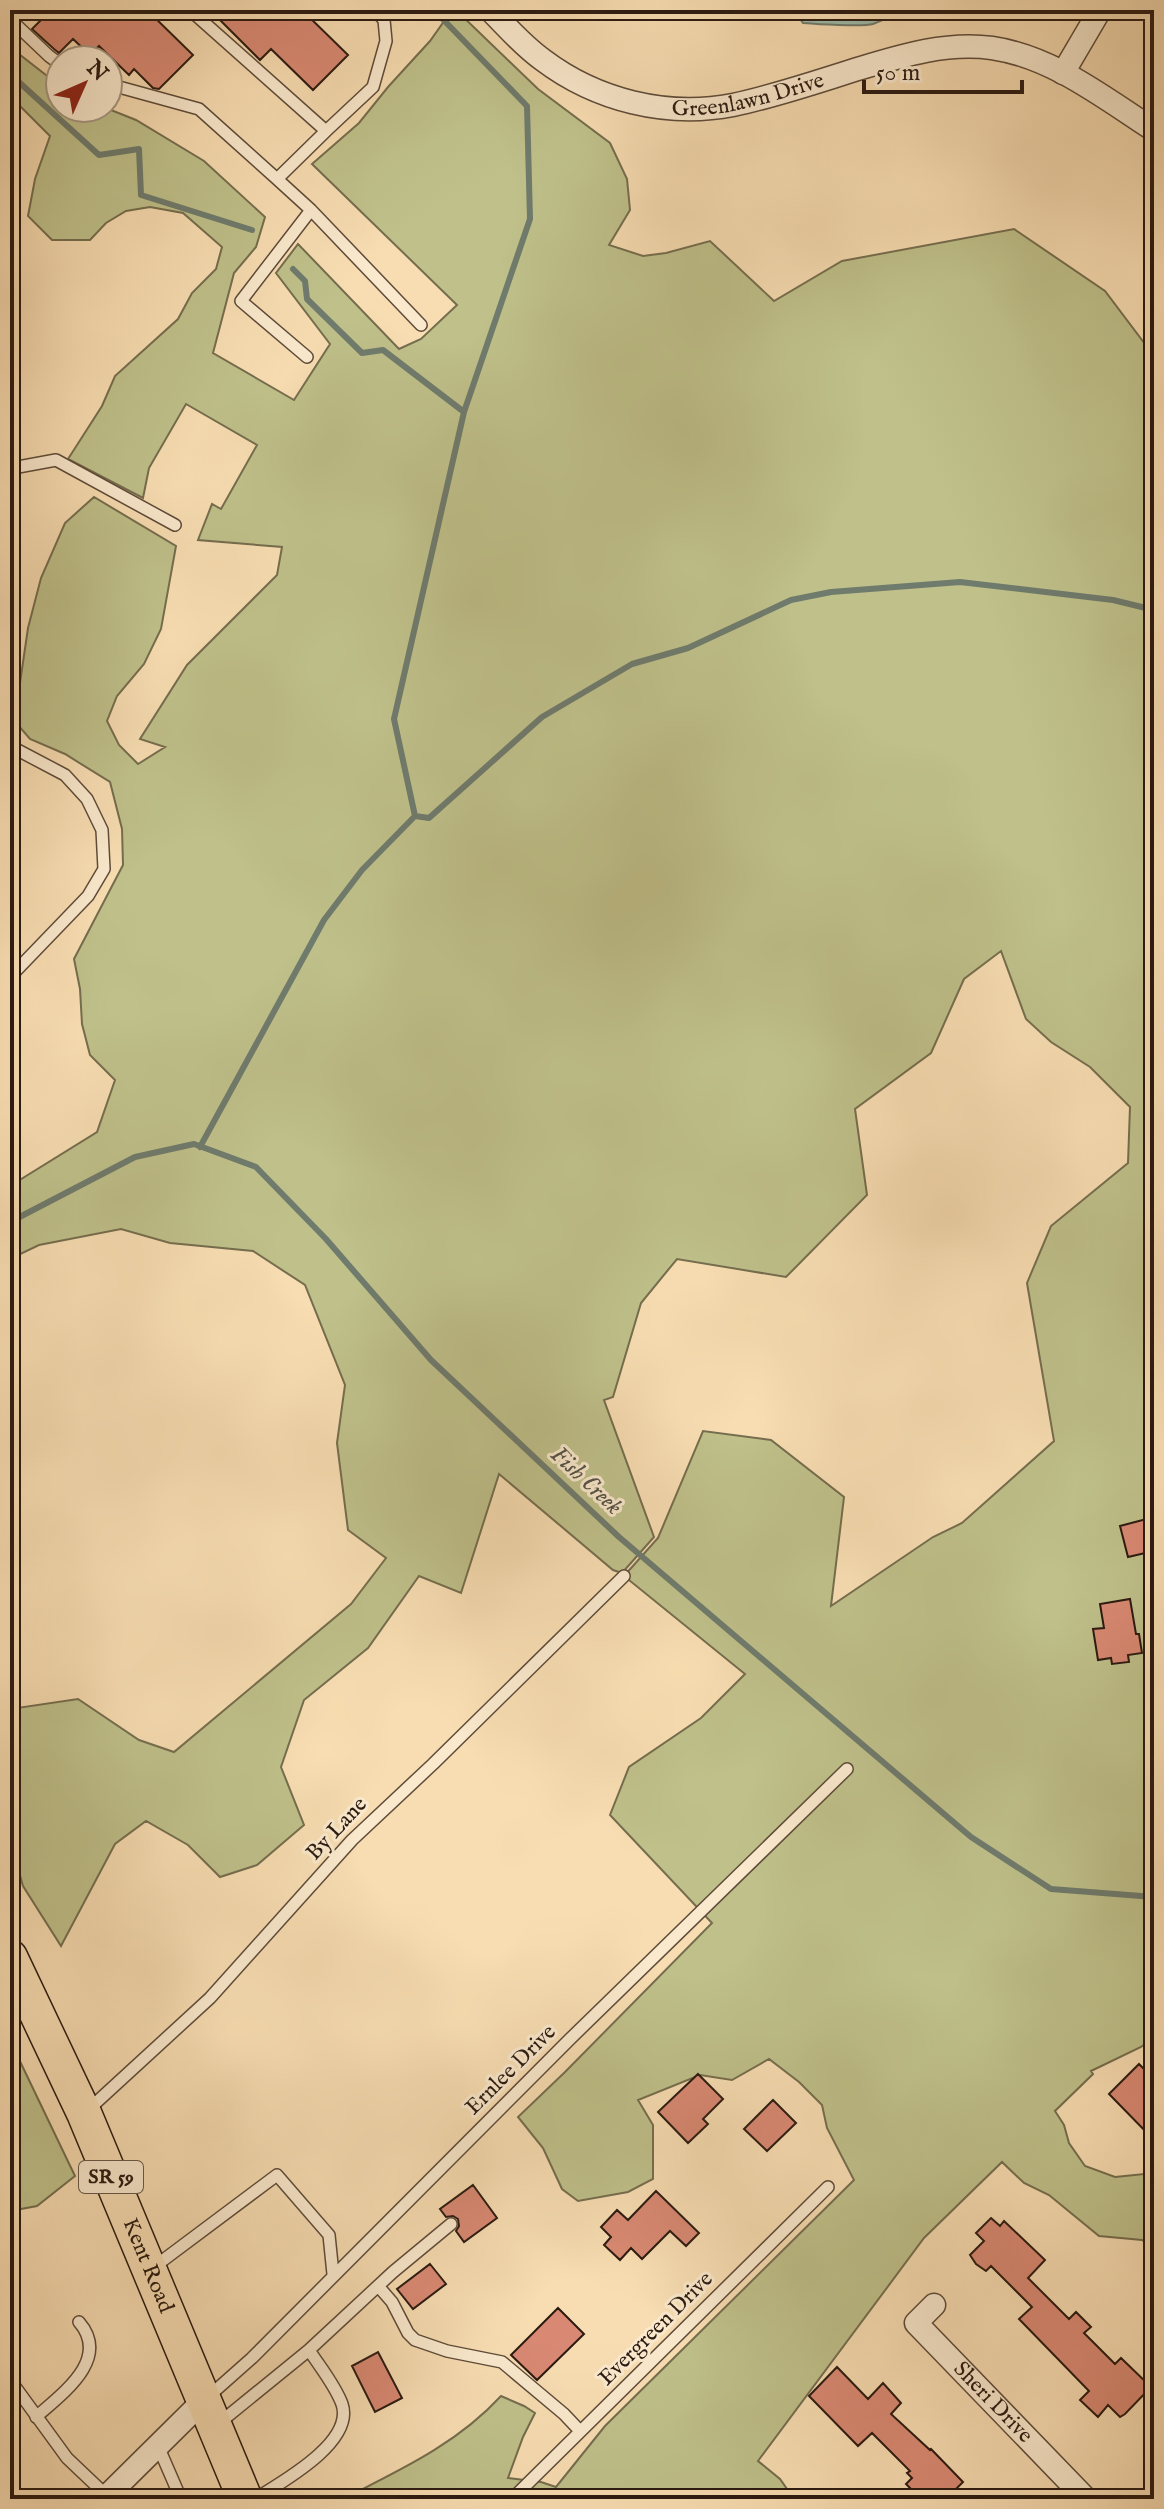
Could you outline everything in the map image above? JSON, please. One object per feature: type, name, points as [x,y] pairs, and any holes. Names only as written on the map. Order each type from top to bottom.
[{"type":"main road","name":"Kent Road","points":[[14,1974],[84,2113],[210,2413]]},
{"type":"main road","name":"SR 59","points":[[210,2413],[245,2499]]},
{"type":"street","name":"Greenlawn Drive","points":[[490,10],[541,59],[566,76],[593,90],[650,106],[676,109],[730,106],[903,56],[943,47],[965,46],[993,48],[1043,62],[1154,130]]},
{"type":"street","points":[[1063,73],[1100,10]]},
{"type":"street","name":"Sheri Drive","points":[[934,2305],[916,2323],[1086,2499]]},
{"type":"street","points":[[106,2497],[158,2446],[210,2413]]},
{"type":"lane","points":[[190,10],[326,131]]},
{"type":"lane","points":[[277,179],[373,87],[386,41],[384,20],[375,10]]},
{"type":"lane","points":[[10,19],[44,51]]},
{"type":"lane","points":[[124,88],[199,109],[311,210],[421,325]]},
{"type":"lane","points":[[307,357],[241,301],[311,210]]},
{"type":"lane","points":[[18,467],[56,460],[175,525]]},
{"type":"lane","points":[[10,746],[65,775],[87,799],[102,830],[104,869],[88,896],[10,977]]},
{"type":"lane","name":"By Lane","points":[[84,2113],[210,1998],[352,1840],[624,1576]]},
{"type":"lane","name":"Ernlee Drive","points":[[210,2413],[252,2358],[333,2274],[847,1769]]},
{"type":"lane","points":[[150,2270],[277,2175],[329,2235],[333,2274]]},
{"type":"lane","name":"Evergreen Drive","points":[[512,2499],[828,2187]]},
{"type":"lane","points":[[210,2413],[309,2350],[451,2224]]},
{"type":"lane","points":[[378,2286],[392,2302],[415,2340],[447,2351],[502,2362],[580,2431]]},
{"type":"lane","points":[[36,2417],[80,2377],[91,2347],[88,2332],[79,2322]]},
{"type":"lane","points":[[255,2499],[314,2458],[335,2438],[345,2420],[342,2403],[309,2350]]},
{"type":"lane","points":[[16,2388],[67,2458],[106,2497]]},
{"type":"lane","points":[[158,2446],[177,2497]]},
{"type":"green space","points":[[452,10],[456,10],[538,89],[610,143],[627,179],[630,210],[609,245],[643,256],[710,241],[774,301],[842,261],[1014,229],[1105,291],[1154,356],[1154,2037],[1141,2047],[1091,2071],[1093,2074],[1055,2111],[1064,2125],[1069,2143],[1085,2166],[1115,2177],[1154,2173],[1154,2249],[1142,2240],[1099,2236],[1049,2195],[1024,2183],[1002,2162],[924,2238],[758,2461],[780,2479],[794,2499],[343,2499],[447,2442],[501,2396],[535,2413],[508,2478],[556,2487],[605,2426],[854,2180],[827,2128],[822,2105],[769,2059],[732,2080],[700,2075],[638,2100],[653,2125],[653,2179],[628,2192],[578,2201],[562,2189],[543,2148],[518,2117],[712,1923],[610,1815],[629,1767],[701,1718],[745,1674],[624,1576],[658,1538],[703,1431],[771,1440],[844,1497],[831,1606],[933,1537],[962,1523],[1054,1441],[1027,1283],[1051,1226],[1128,1163],[1130,1107],[1090,1067],[1051,1042],[1026,1019],[1001,951],[964,979],[931,1053],[855,1109],[867,1195],[786,1277],[677,1259],[641,1303],[613,1397],[604,1400],[654,1537],[622,1573],[613,1570],[499,1474],[461,1593],[419,1576],[368,1648],[304,1700],[281,1767],[304,1825],[257,1865],[220,1877],[188,1845],[146,1821],[115,1844],[61,1946],[23,1886],[10,1841],[10,1709],[78,1699],[139,1740],[174,1752],[351,1604],[386,1558],[348,1530],[337,1443],[345,1385],[305,1285],[253,1251],[170,1243],[121,1229],[39,1245],[10,1259],[10,1186],[97,1132],[115,1080],[90,1055],[82,1024],[74,959],[123,865],[122,829],[110,782],[65,754],[30,739],[11,717],[41,578],[65,523],[94,497],[176,546],[161,629],[144,664],[117,696],[107,721],[119,745],[138,764],[165,747],[140,739],[187,665],[277,575],[282,547],[198,540],[212,504],[221,509],[257,445],[186,404],[149,468],[143,498],[68,459],[102,406],[115,376],[178,319],[192,293],[216,269],[222,247],[183,213],[150,207],[126,211],[106,223],[90,240],[52,240],[28,216],[35,179],[50,136],[10,96],[10,47],[44,74],[44,124],[124,124],[124,115],[136,120],[204,161],[265,217],[256,247],[234,273],[213,353],[294,400],[330,344],[276,273],[298,244],[399,349],[421,339],[457,305],[312,164],[359,123],[430,41]]},
{"type":"green space","points":[[16,2053],[75,2176],[37,2206],[10,2211],[10,2054]]},
{"type":"water","points":[[794,10],[902,10],[873,24],[850,25],[803,23]]},
{"type":"building","points":[[51,10],[147,10],[193,55],[159,89],[153,88],[134,69],[129,75],[124,70],[124,44],[78,44],[73,39],[68,44],[49,44],[32,29]]},
{"type":"building","points":[[227,10],[302,10],[348,55],[313,90],[271,49],[260,60],[218,18]]},
{"type":"building","points":[[1154,1517],[1154,1551],[1128,1557],[1120,1526]]},
{"type":"building","points":[[1130,1599],[1142,1653],[1128,1655],[1129,1662],[1112,1664],[1111,1658],[1098,1660],[1093,1629],[1104,1628],[1100,1604]]},
{"type":"building","points":[[1139,2064],[1154,2079],[1154,2140],[1109,2094]]},
{"type":"building","points":[[698,2074],[723,2099],[703,2119],[708,2124],[688,2143],[658,2112]]},
{"type":"building","points":[[773,2100],[796,2123],[767,2151],[744,2129]]},
{"type":"building","points":[[473,2185],[497,2218],[464,2242],[456,2231],[458,2219],[446,2217],[440,2209]]},
{"type":"building","points":[[656,2191],[699,2233],[686,2246],[670,2231],[642,2259],[631,2248],[620,2260],[604,2245],[611,2237],[601,2227],[617,2210],[628,2220]]},
{"type":"building","points":[[991,2218],[1000,2226],[1004,2221],[1045,2260],[1028,2278],[1069,2319],[1076,2312],[1091,2327],[1084,2333],[1115,2364],[1121,2358],[1151,2387],[1125,2414],[1120,2417],[1108,2405],[1098,2417],[1080,2400],[1089,2391],[1019,2319],[1032,2307],[991,2266],[986,2271],[976,2264],[970,2255],[984,2241],[976,2233]]},
{"type":"building","points":[[430,2264],[446,2284],[413,2309],[397,2289]]},
{"type":"building","points":[[558,2308],[584,2334],[537,2380],[511,2355]]},
{"type":"building","points":[[378,2352],[402,2398],[375,2412],[352,2366]]},
{"type":"building","points":[[837,2367],[868,2399],[883,2383],[901,2403],[891,2414],[963,2482],[946,2499],[933,2499],[924,2490],[918,2496],[906,2484],[912,2478],[907,2473],[910,2471],[872,2433],[858,2446],[809,2396]]},
{"type":"waterway","points":[[415,816],[394,719],[464,412],[530,219],[527,106],[434,10]]},
{"type":"waterway","points":[[10,74],[99,155],[139,149],[141,195],[252,230]]},
{"type":"waterway","points":[[293,269],[305,281],[307,299],[362,353],[383,350],[464,412]]},
{"type":"waterway","points":[[200,1147],[324,920],[362,870],[415,816],[429,818],[542,717],[632,664],[688,648],[791,600],[831,592],[960,582],[1113,600],[1154,610]]},
{"type":"waterway","name":"Fish Creek","points":[[10,1222],[135,1157],[194,1144],[256,1167],[326,1239],[431,1360],[619,1537],[971,1837],[1051,1889],[1154,1897]]}]
